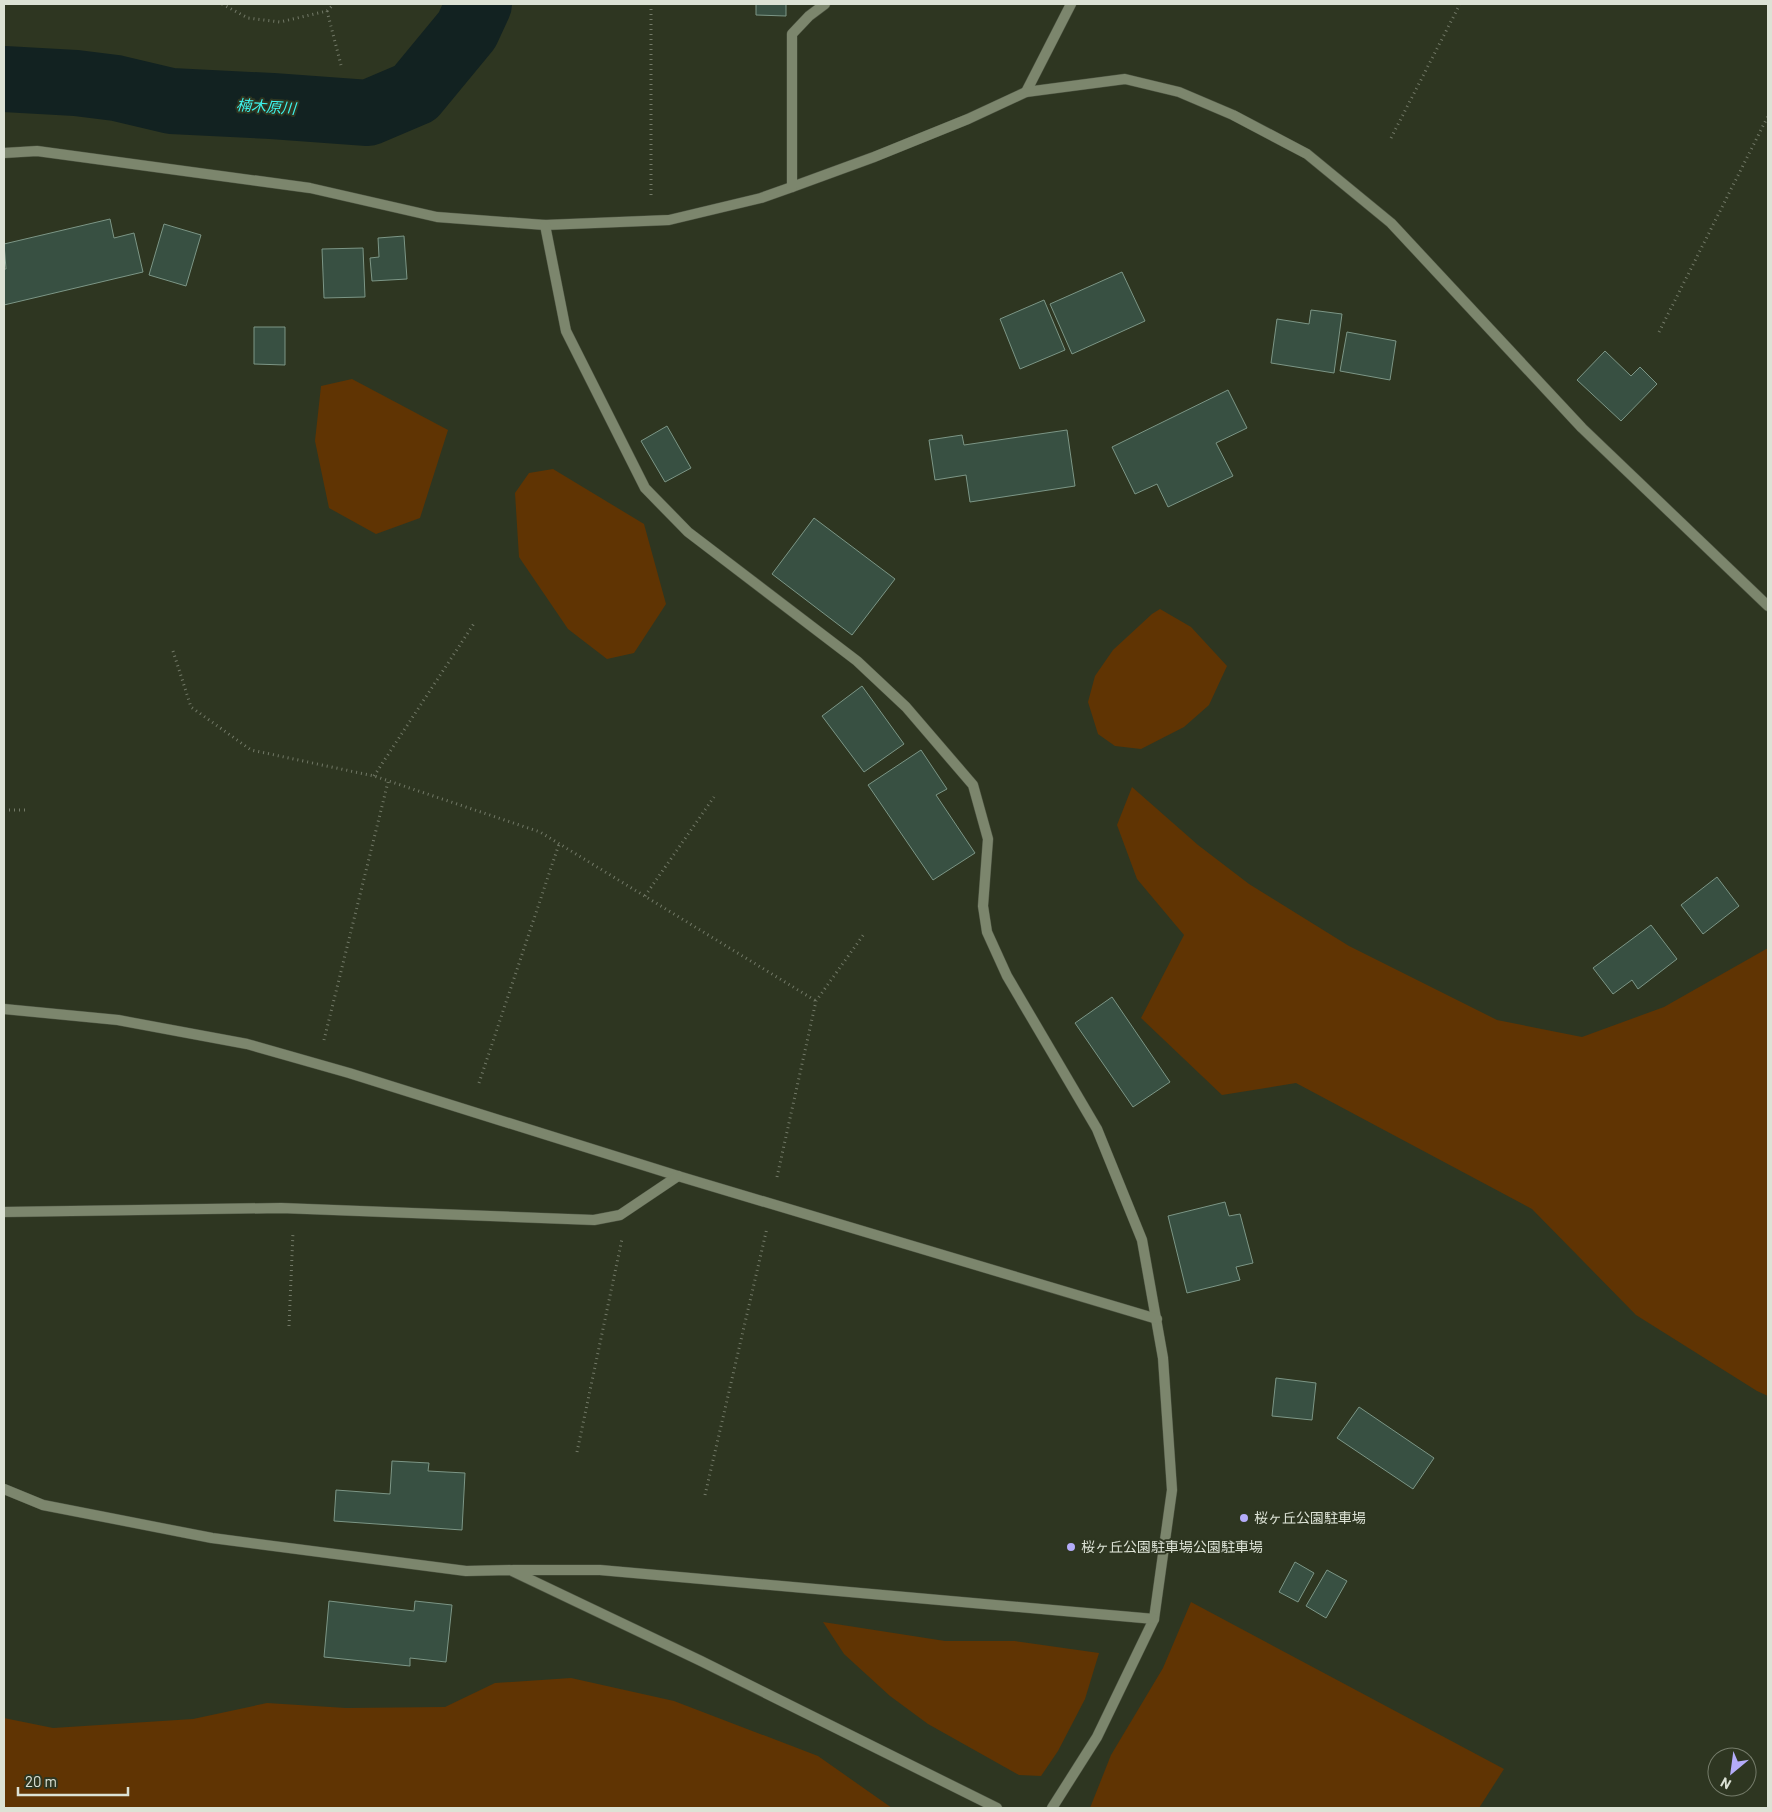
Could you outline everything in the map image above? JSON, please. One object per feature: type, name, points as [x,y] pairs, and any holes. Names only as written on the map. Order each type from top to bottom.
[{"type":"street","points":[[792,187],[792,34],[809,16],[825,4]]},
{"type":"street","points":[[1026,92],[1071,4]]},
{"type":"street","points":[[4,153],[37,151],[310,188],[437,217],[545,225],[669,220],[761,198],[792,187],[874,157],[1026,92],[1125,79],[1179,92],[1233,115],[1307,154],[1391,223],[1582,428],[1768,606]]},
{"type":"street","points":[[545,225],[566,331],[645,488],[688,532],[857,661],[906,707],[974,784],[988,838],[983,906],[987,932],[1006,976],[1097,1129],[1142,1240],[1163,1358],[1172,1490],[1154,1620],[1097,1737],[1052,1808]]},
{"type":"street","points":[[4,1010],[118,1020],[247,1044],[358,1076],[678,1176],[1157,1319]]},
{"type":"street","points":[[4,1212],[281,1208],[594,1220],[620,1214],[678,1176]]},
{"type":"street","points":[[4,1489],[43,1506],[212,1538],[466,1571],[600,1570],[1154,1620]]},
{"type":"street","points":[[510,1570],[700,1661],[997,1808]]},
{"type":"path","points":[[222,4],[248,18],[280,22],[327,11],[334,4]]},
{"type":"path","points":[[651,4],[651,196]]},
{"type":"path","points":[[1391,138],[1460,4]]},
{"type":"path","points":[[327,11],[341,65]]},
{"type":"path","points":[[1659,332],[1768,116]]},
{"type":"path","points":[[374,776],[475,622]]},
{"type":"path","points":[[173,651],[190,707],[252,750],[374,776],[540,832],[816,1001]]},
{"type":"path","points":[[324,1040],[388,782]]},
{"type":"path","points":[[645,896],[714,797]]},
{"type":"path","points":[[4,810],[28,810]]},
{"type":"path","points":[[479,1083],[559,844]]},
{"type":"path","points":[[777,1177],[816,1001],[864,934]]},
{"type":"path","points":[[705,1495],[769,1222]]},
{"type":"path","points":[[289,1326],[294,1223]]},
{"type":"path","points":[[577,1452],[623,1234]]},
{"type":"shaded area","points":[[352,379],[448,430],[420,518],[376,534],[329,508],[315,441],[321,386]]},
{"type":"shaded area","points":[[553,469],[644,524],[666,604],[634,653],[607,659],[568,629],[519,557],[515,493],[529,473]]},
{"type":"shaded area","points":[[1160,609],[1191,627],[1227,666],[1209,705],[1184,727],[1141,749],[1115,746],[1098,734],[1088,702],[1095,676],[1113,650]]},
{"type":"shaded area","points":[[1132,787],[1198,845],[1249,884],[1349,946],[1497,1020],[1582,1037],[1664,1007],[1768,948],[1768,1396],[1636,1315],[1532,1209],[1296,1083],[1222,1095],[1141,1018],[1184,935],[1137,879],[1117,825]]},
{"type":"shaded area","points":[[1191,1602],[1504,1769],[1479,1808],[1090,1808],[1111,1755],[1163,1668]]},
{"type":"shaded area","points":[[823,1622],[945,1641],[1015,1641],[1099,1653],[1085,1699],[1058,1751],[1041,1776],[1019,1775],[928,1724],[890,1696],[844,1654]]},
{"type":"shaded area","points":[[571,1678],[674,1701],[818,1756],[892,1808],[4,1808],[4,1718],[53,1728],[193,1719],[267,1703],[346,1708],[445,1707],[495,1683]]},
{"type":"building","points":[[756,4],[786,4],[786,16],[756,15]]},
{"type":"building","points":[[110,219],[114,238],[134,233],[143,272],[4,305],[4,269],[6,269],[4,244]]},
{"type":"building","points":[[164,224],[201,235],[186,286],[149,275]]},
{"type":"building","points":[[404,236],[407,279],[372,281],[370,258],[379,257],[378,238]]},
{"type":"building","points":[[363,248],[365,297],[324,298],[322,249]]},
{"type":"building","points":[[1122,272],[1145,321],[1072,354],[1050,304]]},
{"type":"building","points":[[1044,300],[1065,350],[1020,369],[1000,319]]},
{"type":"building","points":[[1311,310],[1342,314],[1334,373],[1271,363],[1277,319],[1309,324]]},
{"type":"building","points":[[254,327],[285,327],[285,365],[254,364]]},
{"type":"building","points":[[1347,332],[1396,341],[1390,380],[1340,371]]},
{"type":"building","points":[[1605,351],[1631,376],[1640,367],[1657,384],[1621,421],[1577,380]]},
{"type":"building","points":[[1228,390],[1247,428],[1216,443],[1233,476],[1168,507],[1157,484],[1135,494],[1112,447]]},
{"type":"building","points":[[667,426],[691,468],[665,482],[641,441]]},
{"type":"building","points":[[1067,430],[1075,486],[970,502],[966,475],[935,480],[929,440],[962,435],[964,445]]},
{"type":"building","points":[[814,518],[895,579],[852,635],[772,574]]},
{"type":"building","points":[[862,686],[904,744],[864,772],[822,716]]},
{"type":"building","points":[[921,750],[947,789],[936,795],[975,853],[933,880],[868,785]]},
{"type":"building","points":[[1717,877],[1739,906],[1703,934],[1681,905]]},
{"type":"building","points":[[1651,925],[1677,959],[1638,989],[1632,980],[1613,994],[1593,968]]},
{"type":"building","points":[[1112,997],[1170,1082],[1133,1107],[1075,1023]]},
{"type":"building","points":[[1225,1202],[1229,1216],[1240,1214],[1253,1263],[1236,1267],[1240,1280],[1187,1293],[1168,1216]]},
{"type":"building","points":[[1276,1378],[1316,1383],[1312,1420],[1272,1416]]},
{"type":"building","points":[[1359,1407],[1434,1458],[1413,1489],[1337,1438]]},
{"type":"building","points":[[392,1461],[429,1463],[428,1471],[465,1473],[462,1530],[334,1521],[336,1490],[390,1494]]},
{"type":"building","points":[[1295,1562],[1314,1573],[1298,1602],[1279,1592]]},
{"type":"building","points":[[1327,1570],[1347,1581],[1326,1618],[1306,1606]]},
{"type":"building","points":[[329,1601],[414,1611],[415,1601],[452,1605],[446,1662],[410,1658],[410,1666],[324,1657]]},
{"type":"waterway","name":"楠木原川","points":[[4,79],[76,83],[116,88],[171,101],[368,113],[415,93],[467,30],[479,4]]},
{"type":"place","name":"桜ヶ丘公園駐車場","points":[[1244,1518]]},
{"type":"place","name":"桜ヶ丘公園駐車場公園駐車場","points":[[1071,1547]]}]
